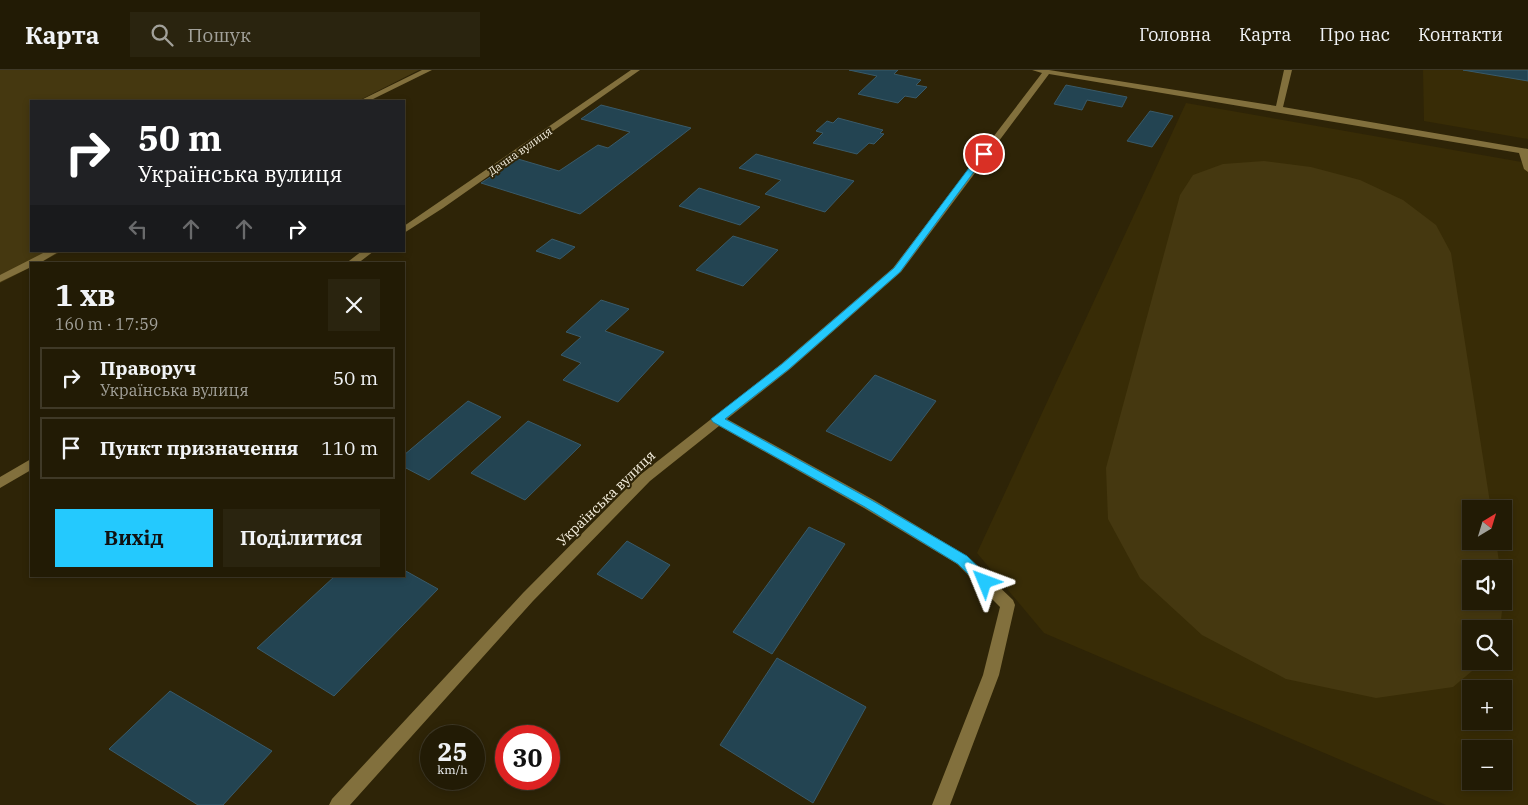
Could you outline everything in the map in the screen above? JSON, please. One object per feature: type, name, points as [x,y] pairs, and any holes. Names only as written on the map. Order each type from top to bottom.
[{"type":"street","points":[[365,100],[428,70]]},
{"type":"street","name":"Дачна вулиця","points":[[405,229],[636,70]]},
{"type":"street","points":[[1279,109],[1288,70]]},
{"type":"street","points":[[1042,71],[1526,151],[1528,169]]},
{"type":"street","name":"Українська вулиця","points":[[338,805],[528,597],[644,478],[785,366],[897,270],[1042,71]]},
{"type":"street","points":[[34,262],[54,252]]},
{"type":"street","points":[[353,262],[368,252]]},
{"type":"street","points":[[0,279],[30,264]]},
{"type":"street","points":[[717,419],[869,504],[962,560],[1008,605],[991,675],[941,805]]},
{"type":"street","points":[[0,483],[30,465]]},
{"type":"shaded area","points":[[0,70],[419,70],[360,100],[30,100],[30,252],[60,252],[42,262],[30,262],[30,268],[0,283]]},
{"type":"shaded area","points":[[1423,70],[1528,70],[1528,139],[1424,121]]},
{"type":"shaded area","points":[[1186,103],[1528,163],[1528,805],[1446,805],[1044,633],[977,553]]},
{"type":"shaded area","points":[[1264,161],[1311,167],[1360,180],[1403,200],[1436,225],[1451,253],[1490,500],[1462,500],[1462,550],[1497,550],[1499,560],[1462,560],[1462,610],[1502,610],[1501,620],[1462,620],[1462,670],[1473,670],[1453,687],[1376,698],[1286,679],[1202,635],[1140,578],[1108,519],[1106,468],[1180,195],[1193,175],[1223,164]]},
{"type":"building","points":[[849,70],[898,70],[894,74],[921,80],[916,85],[927,87],[916,98],[905,96],[898,103],[858,94],[877,76]]},
{"type":"building","points":[[1463,70],[1528,70],[1528,81]]},
{"type":"building","points":[[1066,85],[1127,97],[1122,107],[1087,100],[1082,110],[1054,104]]},
{"type":"building","points":[[601,105],[691,128],[580,214],[481,183],[518,159],[559,171],[598,145],[608,148],[630,132],[581,119]]},
{"type":"building","points":[[1150,111],[1173,116],[1152,147],[1127,141]]},
{"type":"building","points":[[838,118],[883,130],[880,133],[884,134],[874,144],[869,143],[857,154],[813,143],[823,133],[816,131],[827,121],[833,123]]},
{"type":"building","points":[[756,154],[854,181],[825,212],[765,194],[781,180],[739,168]]},
{"type":"building","points":[[699,188],[760,207],[740,225],[679,206]]},
{"type":"building","points":[[733,236],[778,250],[743,286],[696,270]]},
{"type":"building","points":[[552,239],[575,247],[560,259],[536,251]]},
{"type":"building","points":[[601,300],[629,309],[605,331],[664,352],[618,402],[563,380],[581,363],[561,355],[581,337],[566,332]]},
{"type":"building","points":[[875,375],[936,401],[891,461],[826,431]]},
{"type":"building","points":[[468,401],[501,417],[429,480],[405,468],[405,454]]},
{"type":"building","points":[[528,421],[581,445],[525,500],[471,473]]},
{"type":"building","points":[[809,527],[845,544],[772,654],[733,632]]},
{"type":"building","points":[[627,541],[670,565],[642,599],[597,574]]},
{"type":"building","points":[[405,571],[438,589],[334,696],[257,648],[334,577],[405,577]]},
{"type":"building","points":[[777,658],[866,707],[813,803],[720,745]]},
{"type":"building","points":[[170,691],[272,751],[223,805],[198,805],[109,749]]},
{"type":"route","points":[[984,154],[897,270],[785,366],[717,419],[869,504],[962,560],[985,582]]}]
